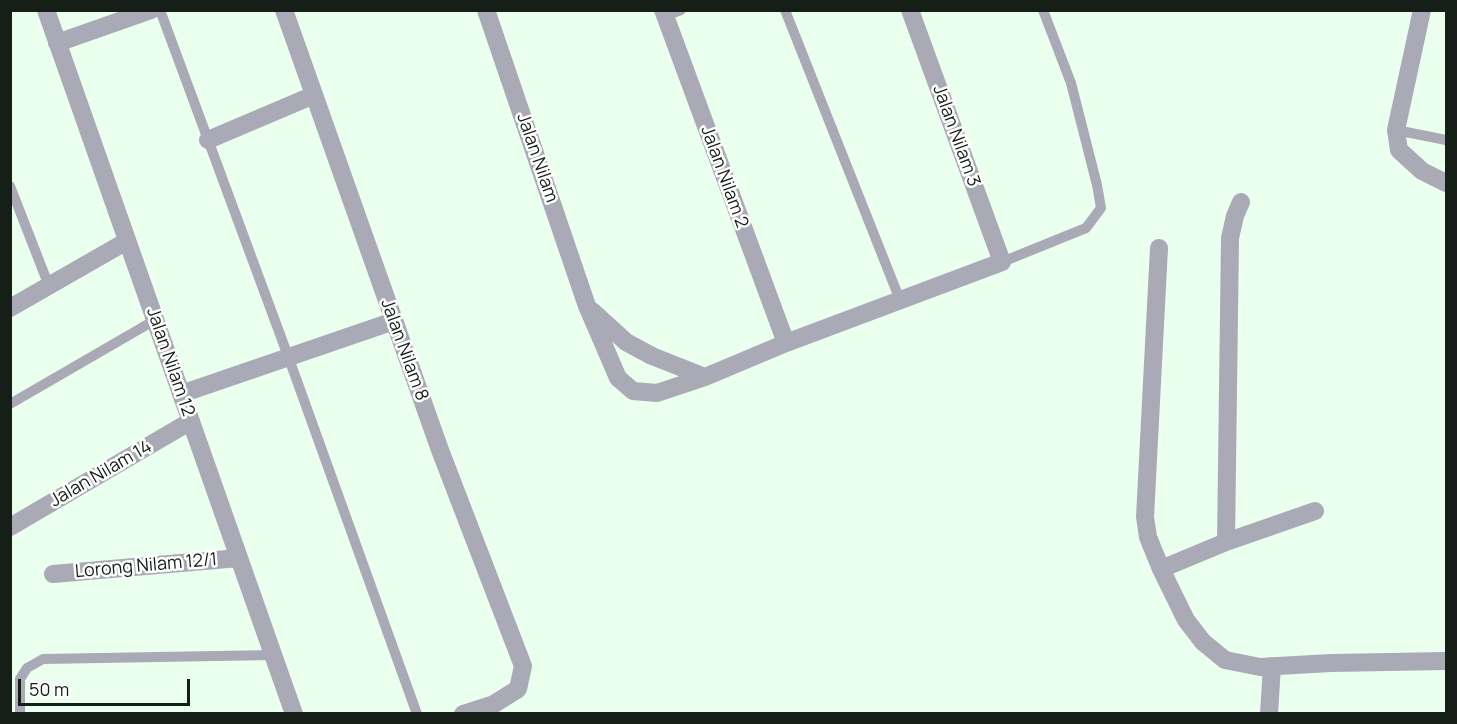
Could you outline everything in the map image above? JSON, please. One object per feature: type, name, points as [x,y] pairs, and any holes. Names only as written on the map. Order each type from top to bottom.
[{"type":"street","name":"Jalan Nilam 12","points":[[46,10],[294,714]]},
{"type":"street","points":[[57,44],[151,10]]},
{"type":"street","name":"Jalan Nilam 8","points":[[284,10],[440,450],[523,666],[518,689],[494,704],[463,714]]},
{"type":"street","name":"Jalan Nilam","points":[[486,10],[587,306],[618,378],[633,391],[657,393],[705,377],[786,343],[1002,262]]},
{"type":"street","name":"Jalan Nilam 3","points":[[910,10],[1002,262]]},
{"type":"street","points":[[1422,10],[1396,130],[1399,150],[1422,171],[1446,183]]},
{"type":"street","name":"Jalan Nilam 2","points":[[670,12],[786,343]]},
{"type":"street","points":[[207,140],[314,95]]},
{"type":"street","points":[[1226,542],[1230,238],[1241,202]]},
{"type":"street","points":[[10,308],[127,241]]},
{"type":"street","points":[[1159,248],[1145,517],[1148,537],[1186,620],[1203,642],[1225,660],[1260,667],[1446,660]]},
{"type":"street","points":[[587,306],[626,342],[652,356],[705,377]]},
{"type":"street","points":[[181,394],[394,321]]},
{"type":"street","name":"Jalan Nilam 14","points":[[10,527],[191,421]]},
{"type":"street","points":[[1161,569],[1226,542],[1315,511]]},
{"type":"street","name":"Lorong Nilam 12/1","points":[[53,574],[239,558]]},
{"type":"street","points":[[1269,714],[1272,666]]},
{"type":"lane","points":[[160,10],[417,714]]},
{"type":"lane","points":[[785,10],[900,300]]},
{"type":"lane","points":[[1002,262],[1086,228],[1101,208],[1071,83],[1043,10]]},
{"type":"lane","points":[[1396,130],[1446,140]]},
{"type":"lane","points":[[10,186],[49,286]]},
{"type":"lane","points":[[10,404],[155,320]]},
{"type":"lane","points":[[20,714],[20,679],[27,668],[43,659],[274,655]]}]
